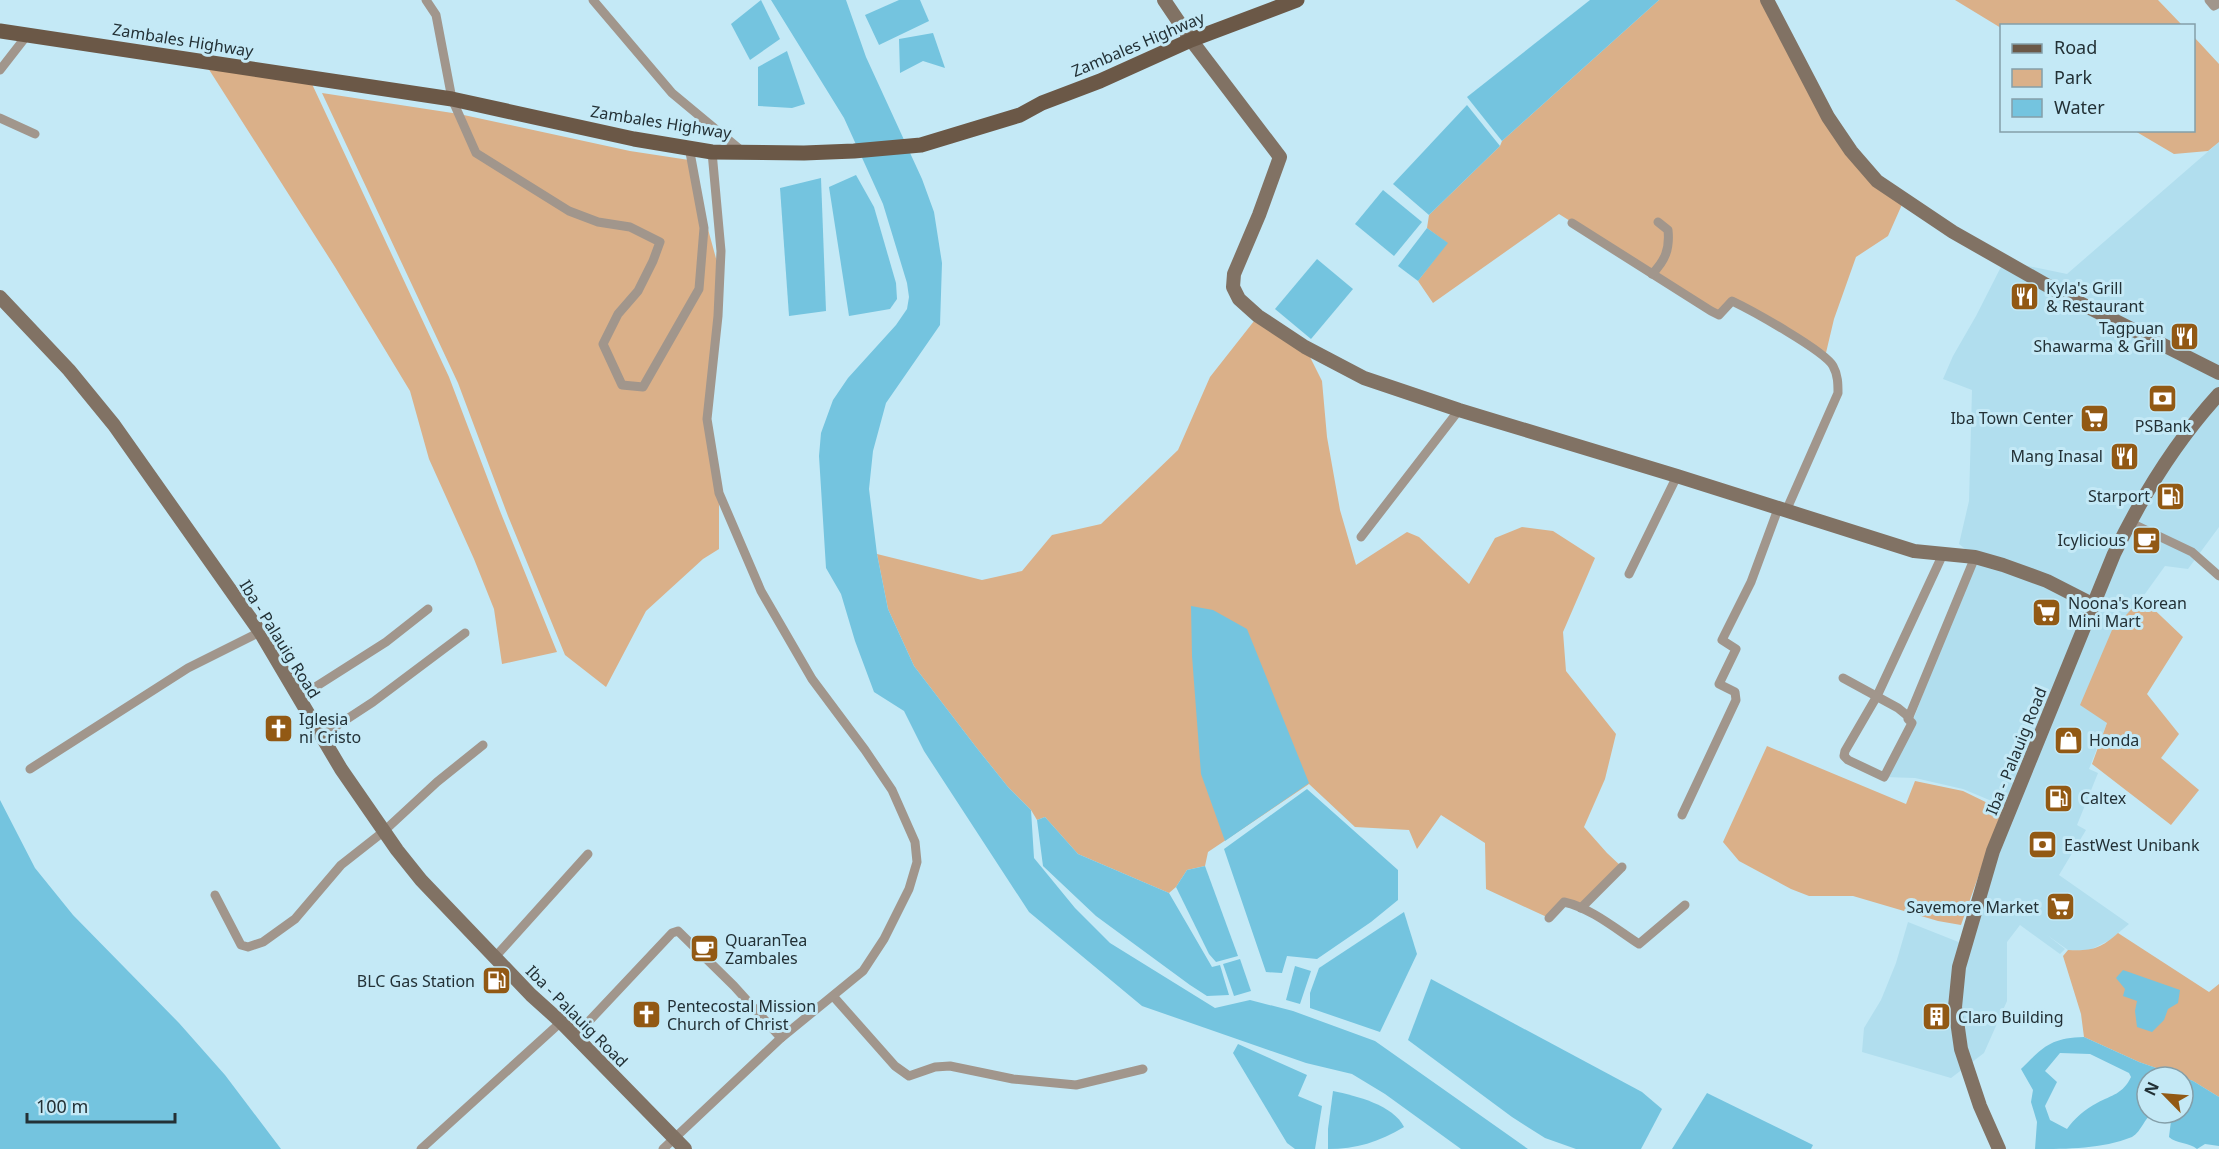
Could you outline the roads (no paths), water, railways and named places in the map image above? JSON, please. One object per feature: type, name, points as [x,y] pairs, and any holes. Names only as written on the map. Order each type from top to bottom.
[{"type":"main road","points":[[1164,0],[1191,40],[1280,157],[1234,274],[1233,287],[1239,299],[1258,316],[1305,347],[1364,378],[1459,410],[1914,551],[1975,557],[2047,581],[2092,604]]},
{"type":"main road","name":"Zambales Highway","points":[[0,31],[452,99],[628,138],[712,152],[854,151],[914,146],[1020,115],[1042,103],[1100,81],[1191,40],[1297,0]]},
{"type":"main road","points":[[1767,0],[1828,117],[1851,151],[1877,181],[1953,232],[2064,295],[2219,373]]},
{"type":"main road","name":"Iba - Palauig Road","points":[[1,302],[69,370],[114,425],[260,632],[321,736],[383,832],[422,880],[531,995],[561,1022],[685,1149]]},
{"type":"main road","name":"Iba - Palauig Road","points":[[1999,1149],[1980,1106],[1961,1049],[1955,1007],[1959,967],[1993,851],[2092,604],[2129,522],[2169,456],[2194,421],[2219,394]]},
{"type":"street","points":[[426,0],[436,15],[452,99],[477,153],[569,210],[598,222],[630,227],[660,242],[638,291],[618,314],[603,344],[622,385],[643,387],[699,289],[704,228],[689,147]]},
{"type":"street","points":[[593,0],[672,93],[743,152]]},
{"type":"street","points":[[2209,0],[2214,6],[2219,3]]},
{"type":"street","points":[[0,70],[28,34]]},
{"type":"street","points":[[0,118],[35,134]]},
{"type":"street","points":[[663,1149],[781,1038],[863,971],[884,939],[909,889],[917,862],[915,842],[892,790],[812,679],[761,591],[719,493],[707,419],[718,316],[721,251],[712,152]]},
{"type":"street","points":[[1652,274],[1662,264],[1669,244],[1668,230],[1658,222]]},
{"type":"street","points":[[1572,223],[1719,315],[1732,301],[1753,311],[1825,357],[1837,374],[1838,393],[1722,640],[1736,649],[1719,684],[1735,692],[1736,700],[1682,815]]},
{"type":"street","points":[[1361,537],[1459,410]]},
{"type":"street","points":[[1629,574],[1677,476]]},
{"type":"street","points":[[2129,522],[2192,552],[2219,576]]},
{"type":"street","points":[[1843,678],[1877,696],[1909,717],[1912,723],[1884,777],[1848,760],[1844,756],[1845,751],[1877,696],[1943,554]]},
{"type":"street","points":[[1909,717],[1975,557]]},
{"type":"street","points":[[298,698],[386,642],[428,609]]},
{"type":"street","points":[[30,769],[188,668],[260,632]]},
{"type":"street","points":[[321,736],[373,702],[465,633]]},
{"type":"street","points":[[215,895],[241,945],[248,947],[263,942],[295,920],[340,865],[383,832],[437,782],[483,745]]},
{"type":"street","points":[[496,956],[588,854]]},
{"type":"street","points":[[1581,908],[1622,867]]},
{"type":"street","points":[[1549,918],[1564,902],[1581,908],[1639,944],[1685,905]]},
{"type":"street","points":[[575,1036],[672,933],[678,931],[734,986],[781,1038]]},
{"type":"street","points":[[833,996],[895,1066],[909,1076],[935,1067],[950,1066],[1013,1078],[1076,1085],[1143,1069]]},
{"type":"street","points":[[421,1149],[561,1022]]},
{"type":"water","points":[[761,0],[780,39],[750,60],[731,24]]},
{"type":"water","points":[[771,0],[846,0],[866,57],[922,179],[934,212],[942,263],[940,325],[886,403],[873,451],[869,489],[877,554],[888,609],[914,666],[1008,787],[1031,810],[1034,858],[1075,908],[1110,943],[1215,1008],[1250,1000],[1293,1011],[1375,1041],[1528,1149],[1461,1149],[1385,1094],[1352,1074],[1306,1063],[1142,1006],[1029,912],[924,751],[904,711],[874,692],[841,594],[826,568],[819,456],[821,433],[833,400],[848,378],[896,325],[907,309],[909,297],[907,283],[883,204],[844,118]]},
{"type":"water","points":[[899,0],[920,0],[929,21],[879,45],[865,15]]},
{"type":"water","points":[[1590,0],[1659,0],[1502,141],[1467,97]]},
{"type":"water","points":[[933,33],[945,68],[923,61],[900,73],[899,39]]},
{"type":"water","points":[[787,51],[805,104],[792,108],[758,106],[758,67]]},
{"type":"water","points":[[1467,105],[1500,146],[1429,215],[1393,184]]},
{"type":"water","points":[[856,175],[874,207],[896,283],[897,299],[890,309],[849,316],[829,187]]},
{"type":"water","points":[[821,178],[826,311],[789,316],[780,188]]},
{"type":"water","points":[[1383,190],[1422,222],[1394,256],[1355,224]]},
{"type":"water","points":[[1427,228],[1448,243],[1418,281],[1398,266]]},
{"type":"water","points":[[1317,259],[1353,289],[1311,339],[1275,309]]},
{"type":"water","points":[[1191,606],[1213,610],[1247,629],[1309,783],[1225,841],[1201,774],[1192,656]]},
{"type":"water","points":[[1307,789],[1398,870],[1398,900],[1371,922],[1317,959],[1287,956],[1282,973],[1266,972],[1224,849]]},
{"type":"water","points":[[0,800],[35,868],[73,915],[179,1023],[225,1075],[281,1149],[0,1149]]},
{"type":"water","points":[[1045,817],[1078,854],[1169,893],[1212,967],[1220,965],[1229,995],[1207,996],[1190,985],[1096,916],[1043,866],[1037,820]]},
{"type":"water","points":[[1205,866],[1238,956],[1216,962],[1209,954],[1176,887],[1187,870]]},
{"type":"water","points":[[1404,912],[1417,954],[1380,1032],[1310,1008],[1310,993],[1319,968]]},
{"type":"water","points":[[1240,959],[1251,991],[1234,996],[1223,964]]},
{"type":"water","points":[[1295,966],[1311,971],[1300,1004],[1286,1000]]},
{"type":"water","points":[[2123,970],[2180,990],[2178,1003],[2168,1009],[2164,1020],[2152,1032],[2137,1027],[2135,1011],[2137,1001],[2123,996],[2125,989],[2116,978]]},
{"type":"water","points":[[1431,979],[1642,1092],[1662,1109],[1641,1149],[1576,1149],[1545,1138],[1512,1117],[1408,1040]]},
{"type":"water","points":[[2084,1037],[2148,1065],[2135,1065],[2135,1125],[2142,1125],[2132,1137],[2097,1146],[2035,1149],[2037,1122],[2031,1102],[2033,1090],[2021,1069],[2036,1054],[2063,1039]],"holes":[[[2060,1053],[2090,1054],[2129,1073],[2131,1077],[2121,1091],[2088,1108],[2067,1129],[2050,1120],[2045,1106],[2057,1082],[2045,1071]]]},
{"type":"water","points":[[1238,1044],[1307,1075],[1298,1096],[1322,1106],[1315,1149],[1295,1149],[1287,1143],[1233,1053]]},
{"type":"water","points":[[2195,1082],[2219,1097],[2219,1146],[2205,1144],[2197,1149],[2169,1137],[2170,1125],[2195,1125]]},
{"type":"water","points":[[1333,1091],[1383,1107],[1399,1119],[1404,1127],[1367,1144],[1328,1149]]},
{"type":"water","points":[[1707,1093],[1813,1145],[1811,1149],[1672,1149]]},
{"type":"place","name":"Kyla's Grill & Restaurant","points":[[2025,297]]},
{"type":"place","name":"Tagpuan Shawarma & Grill","points":[[2185,337]]},
{"type":"place","name":"PSBank","points":[[2163,398]]},
{"type":"place","name":"Iba Town Center","points":[[2094,418]]},
{"type":"place","name":"Mang Inasal","points":[[2124,456]]},
{"type":"place","name":"Starport","points":[[2171,496]]},
{"type":"place","name":"Icylicious","points":[[2147,540]]},
{"type":"place","name":"Noona's Korean Mini Mart","points":[[2047,612]]},
{"type":"place","name":"Iglesia ni Cristo","points":[[278,728]]},
{"type":"place","name":"Honda","points":[[2068,740]]},
{"type":"place","name":"Caltex","points":[[2059,798]]},
{"type":"place","name":"EastWest Unibank","points":[[2043,845]]},
{"type":"place","name":"Savemore Market","points":[[2060,907]]},
{"type":"place","name":"QuaranTea Zambales","points":[[704,949]]},
{"type":"place","name":"BLC Gas Station","points":[[496,981]]},
{"type":"place","name":"Pentecostal Mission Church of Christ","points":[[646,1015]]},
{"type":"place","name":"Claro Building","points":[[1937,1017]]}]
